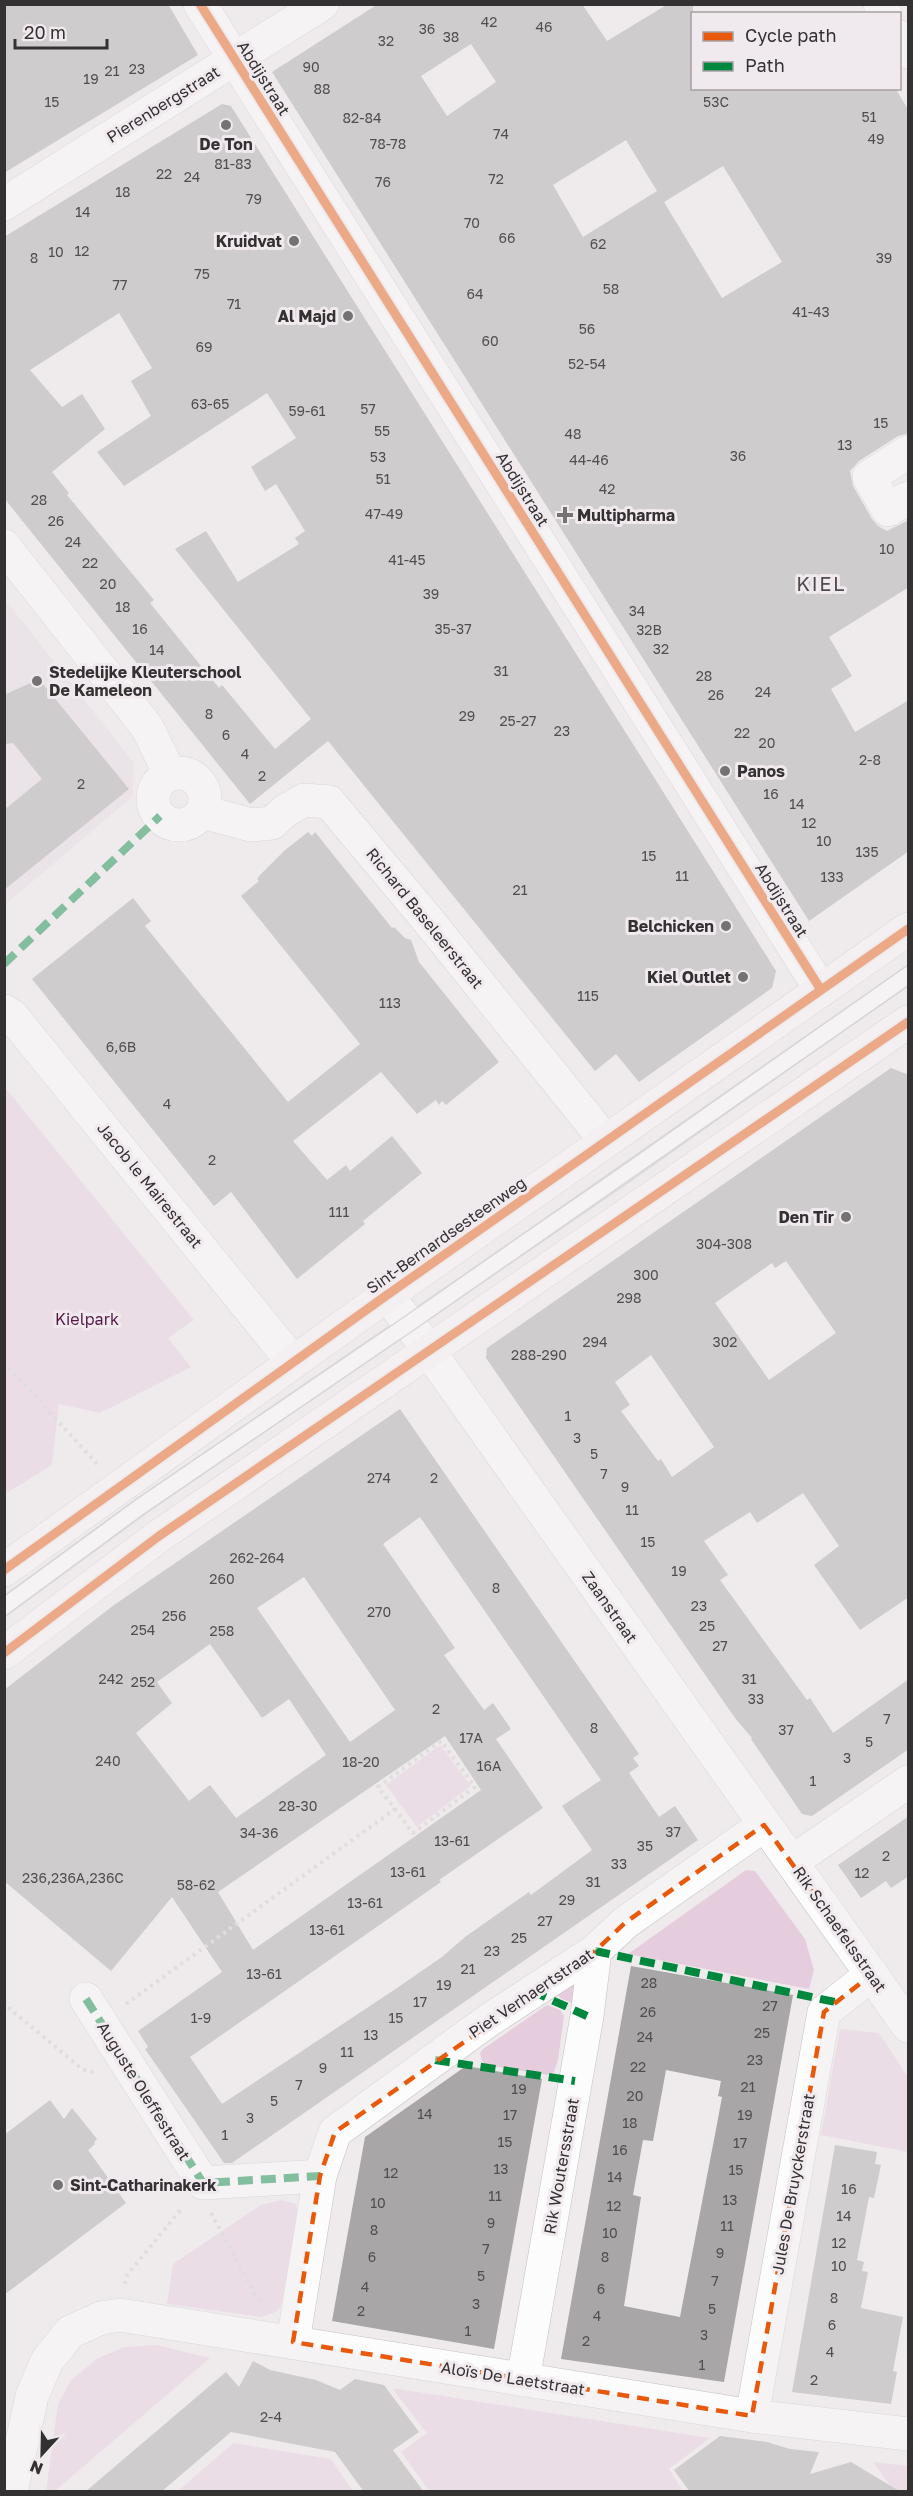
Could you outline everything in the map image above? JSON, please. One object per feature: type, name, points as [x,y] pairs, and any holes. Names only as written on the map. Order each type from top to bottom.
[{"type":"street","name":"Abdijstraat","points":[[200,4],[820,990]]},
{"type":"street","name":"Pierenbergstraat","points":[[4,204],[322,4]]},
{"type":"street","points":[[909,452],[869,477],[888,510],[909,498]]},
{"type":"street","points":[[4,546],[147,727],[170,774]]},
{"type":"street","points":[[170,774],[189,776],[202,786],[206,804],[203,812],[185,825],[173,824],[160,816],[154,803],[154,794],[163,778],[170,774]]},
{"type":"street","name":"Richard Baseleerstraat","points":[[203,812],[251,825],[272,823],[285,811],[304,800],[329,802],[427,919],[605,1140]]},
{"type":"street","name":"Sint-Bernardsesteenweg","points":[[4,1570],[605,1140],[909,929]]},
{"type":"street","name":"Jacob le Mairestraat","points":[[4,1011],[12,1016],[293,1362]]},
{"type":"street","points":[[4,1653],[159,1536],[909,1022]]},
{"type":"street","name":"Zaanstraat","points":[[387,1295],[764,1825],[793,1861]]},
{"type":"street","points":[[793,1861],[909,1782]]},
{"type":"street","name":"Piet Verhaertstraat","points":[[293,2342],[320,2176],[334,2132],[515,2003],[595,1951],[626,1922],[764,1825]]},
{"type":"street","name":"Rik Schaefelsstraat","points":[[793,1861],[909,2026]]},
{"type":"street","name":"Rik Woutersstraat","points":[[523,2380],[587,2016],[595,1951]]},
{"type":"street","name":"Jules De Bruyckerstraat","points":[[752,2416],[824,2012],[872,1974]]},
{"type":"street","name":"Auguste Oleffestraat","points":[[93,2011],[203,2183]]},
{"type":"street","points":[[203,2183],[320,2176]]},
{"type":"street","points":[[12,2492],[32,2396],[47,2361],[70,2332],[101,2318],[120,2315]]},
{"type":"street","name":"Aloïs De Laetstraat","points":[[120,2315],[752,2416],[909,2434]]},
{"type":"lane","points":[[4,1607],[146,1503],[909,975]]},
{"type":"path","points":[[4,1362],[118,1488]]},
{"type":"path","points":[[441,1741],[475,1787],[414,1833],[395,1809],[378,1787],[441,1741]]},
{"type":"path","points":[[93,2011],[395,1809]]},
{"type":"path","points":[[4,2001],[7,2009],[82,2068],[142,2087]]},
{"type":"path","points":[[120,2315],[127,2276],[203,2183]]},
{"type":"path","points":[[203,2183],[213,2219],[255,2295],[293,2342]]},
{"type":"highlighted area","points":[[764,1825],[872,1974],[824,2012],[752,2416],[293,2342],[320,2176],[335,2132],[595,1951],[626,1922]]},
{"type":"shaded area","name":"Stedelijke Kleuterschool De Kameleon","points":[[4,598],[134,763],[132,797],[5,905]]},
{"type":"green space","name":"Kielpark","points":[[4,1086],[194,1320],[168,1338],[191,1367],[100,1413],[59,1404],[52,1465],[5,1494]]},
{"type":"green space","points":[[440,1745],[471,1786],[417,1827],[386,1785]]},
{"type":"green space","points":[[746,1870],[755,1871],[805,1939],[814,1970],[809,1989],[628,1954]]},
{"type":"green space","points":[[581,1971],[574,2004],[560,1998],[556,1991]]},
{"type":"green space","points":[[547,2005],[560,2010],[564,2016],[558,2060],[554,2072],[547,2075],[486,2065],[482,2061],[480,2053],[483,2049]]},
{"type":"green space","points":[[840,2029],[879,2033],[908,2077],[908,2152],[821,2135]]},
{"type":"green space","points":[[281,2200],[296,2204],[298,2214],[281,2306],[276,2312],[261,2317],[167,2304],[173,2264],[261,2205]]},
{"type":"green space","points":[[156,2345],[210,2358],[55,2491],[46,2491],[58,2404],[71,2380],[98,2358],[124,2347]]},
{"type":"green space","points":[[392,2388],[710,2438],[669,2469],[683,2491],[429,2491],[401,2452],[427,2433]]},
{"type":"green space","points":[[233,2443],[331,2459],[353,2491],[178,2491]]},
{"type":"green space","points":[[873,2462],[908,2466],[908,2491],[894,2491]]},
{"type":"building","points":[[4,4],[168,4],[198,55],[4,173]]},
{"type":"building","points":[[378,4],[582,4],[607,41],[668,4],[693,4],[693,12],[691,12],[691,90],[896,90],[909,111],[909,433],[898,436],[859,461],[850,471],[853,486],[878,526],[887,531],[909,520],[909,587],[829,637],[852,676],[831,689],[855,732],[909,700],[909,851],[809,921],[272,72]],"holes":[[[471,44],[496,82],[447,116],[421,76]],[[626,140],[657,191],[583,237],[553,185]],[[723,166],[782,262],[722,298],[664,202]]]},
{"type":"building","points":[[222,104],[231,106],[776,971],[772,988],[639,1082],[616,1054],[595,1071],[328,741],[250,804],[4,498],[4,237]],"holes":[[[119,313],[152,368],[131,381],[151,416],[97,452],[124,486],[267,393],[296,438],[251,467],[265,491],[276,484],[305,531],[295,538],[299,544],[238,582],[206,531],[175,549],[311,719],[275,749],[222,685],[219,688],[150,603],[154,600],[67,495],[69,493],[52,472],[105,429],[82,394],[62,407],[30,370]]]},
{"type":"building","name":"Stedelijke Kleuterschool De Kameleon","points":[[39,679],[129,789],[4,890],[4,810],[42,779],[13,743],[4,744],[4,695]]},
{"type":"building","points":[[308,832],[312,836],[315,832],[392,928],[394,927],[405,938],[411,940],[419,962],[499,1062],[446,1105],[442,1101],[439,1105],[436,1100],[417,1114],[381,1072],[293,1141],[327,1180],[346,1165],[350,1171],[392,1136],[422,1173],[363,1221],[365,1224],[297,1279],[231,1192],[214,1206],[32,979],[133,898],[151,921],[145,926],[288,1102],[360,1044],[241,896],[259,881],[257,879],[260,875],[284,851]]},
{"type":"building","points":[[891,1068],[909,1075],[909,1597],[860,1630],[814,1565],[839,1546],[803,1493],[757,1523],[750,1512],[704,1541],[728,1575],[720,1580],[807,1700],[810,1698],[833,1733],[909,1679],[909,1749],[812,1816],[802,1814],[752,1738],[735,1718],[486,1358],[487,1348]],"holes":[[[786,1261],[836,1333],[769,1380],[715,1303],[772,1263],[775,1268]],[[651,1355],[714,1447],[672,1477],[661,1459],[658,1461],[621,1411],[630,1405],[615,1382]]]},
{"type":"building","points":[[400,1409],[639,1754],[633,1758],[639,1766],[629,1773],[659,1817],[675,1806],[698,1840],[232,2163],[224,2163],[145,2049],[148,2047],[138,2031],[222,1972],[172,1897],[111,1971],[4,1881],[4,1690],[114,1605]],"holes":[[[420,1517],[601,1780],[562,1806],[592,1850],[531,1895],[529,1892],[465,1937],[442,1957],[394,1990],[222,2104],[190,2057],[543,1808],[496,1739],[511,1729],[493,1703],[484,1710],[444,1655],[455,1648],[383,1544]],[[304,1577],[395,1710],[350,1742],[257,1608]],[[210,1644],[262,1718],[289,1699],[326,1755],[236,1818],[210,1785],[189,1801],[136,1733],[172,1703],[157,1682]],[[445,1736],[481,1790],[253,1950],[218,1892]]]},
{"type":"building","points":[[909,1816],[909,1876],[891,1888],[886,1881],[861,1898],[838,1865]]},
{"type":"building","points":[[631,1966],[793,1995],[724,2382],[561,2359]],"holes":[[[666,2070],[721,2081],[718,2096],[722,2097],[680,2317],[624,2306],[641,2197],[633,2195],[643,2140],[653,2141]]]},
{"type":"building","points":[[466,2066],[542,2079],[494,2349],[332,2321],[365,2137]]},
{"type":"building","name":"Sint-Catharinakerk","points":[[50,2100],[64,2119],[72,2108],[97,2139],[88,2150],[126,2203],[4,2295],[4,2135]]},
{"type":"building","points":[[835,2145],[877,2152],[875,2164],[881,2165],[874,2198],[869,2197],[857,2260],[864,2262],[862,2271],[868,2272],[861,2308],[903,2317],[893,2371],[897,2372],[891,2404],[792,2392]]},
{"type":"building","points":[[253,2361],[270,2370],[316,2380],[340,2390],[355,2379],[384,2385],[419,2432],[393,2450],[424,2492],[364,2492],[335,2452],[231,2432],[161,2492],[85,2492],[226,2372],[239,2387]]},
{"type":"building","points":[[720,2436],[819,2452],[810,2474],[851,2462],[901,2492],[690,2492],[674,2470]]},
{"type":"tram line","points":[[4,1596],[135,1500],[404,1317],[908,965]]},
{"type":"tram line","points":[[4,1617],[144,1514],[414,1330],[908,986]]},
{"type":"marked path","points":[[4,964],[160,816]]},
{"type":"marked path","points":[[595,1951],[835,2002]]},
{"type":"marked path","points":[[532,1991],[587,2016]]},
{"type":"marked path","points":[[86,1999],[203,2183],[320,2176]]},
{"type":"marked path","points":[[435,2060],[575,2081]]},
{"type":"cycle path","points":[[200,4],[821,990]]},
{"type":"cycle path","points":[[4,1570],[387,1295],[908,929]]},
{"type":"cycle path","points":[[4,1653],[159,1536],[908,1022]]},
{"type":"place","name":"De Ton","points":[[226,125]]},
{"type":"place","name":"Kruidvat","points":[[294,241]]},
{"type":"place","name":"Al Majd","points":[[348,316]]},
{"type":"place","name":"Multipharma","points":[[565,515]]},
{"type":"place","name":"Stedelijke Kleuterschool De Kameleon","points":[[37,681]]},
{"type":"place","name":"Panos","points":[[725,771]]},
{"type":"place","name":"Belchicken","points":[[726,926]]},
{"type":"place","name":"Kiel Outlet","points":[[743,977]]},
{"type":"place","name":"Den Tir","points":[[846,1217]]},
{"type":"place","name":"Sint-Catharinakerk","points":[[58,2185]]},
{"type":"district","name":"KIEL","points":[[821,584]]}]
